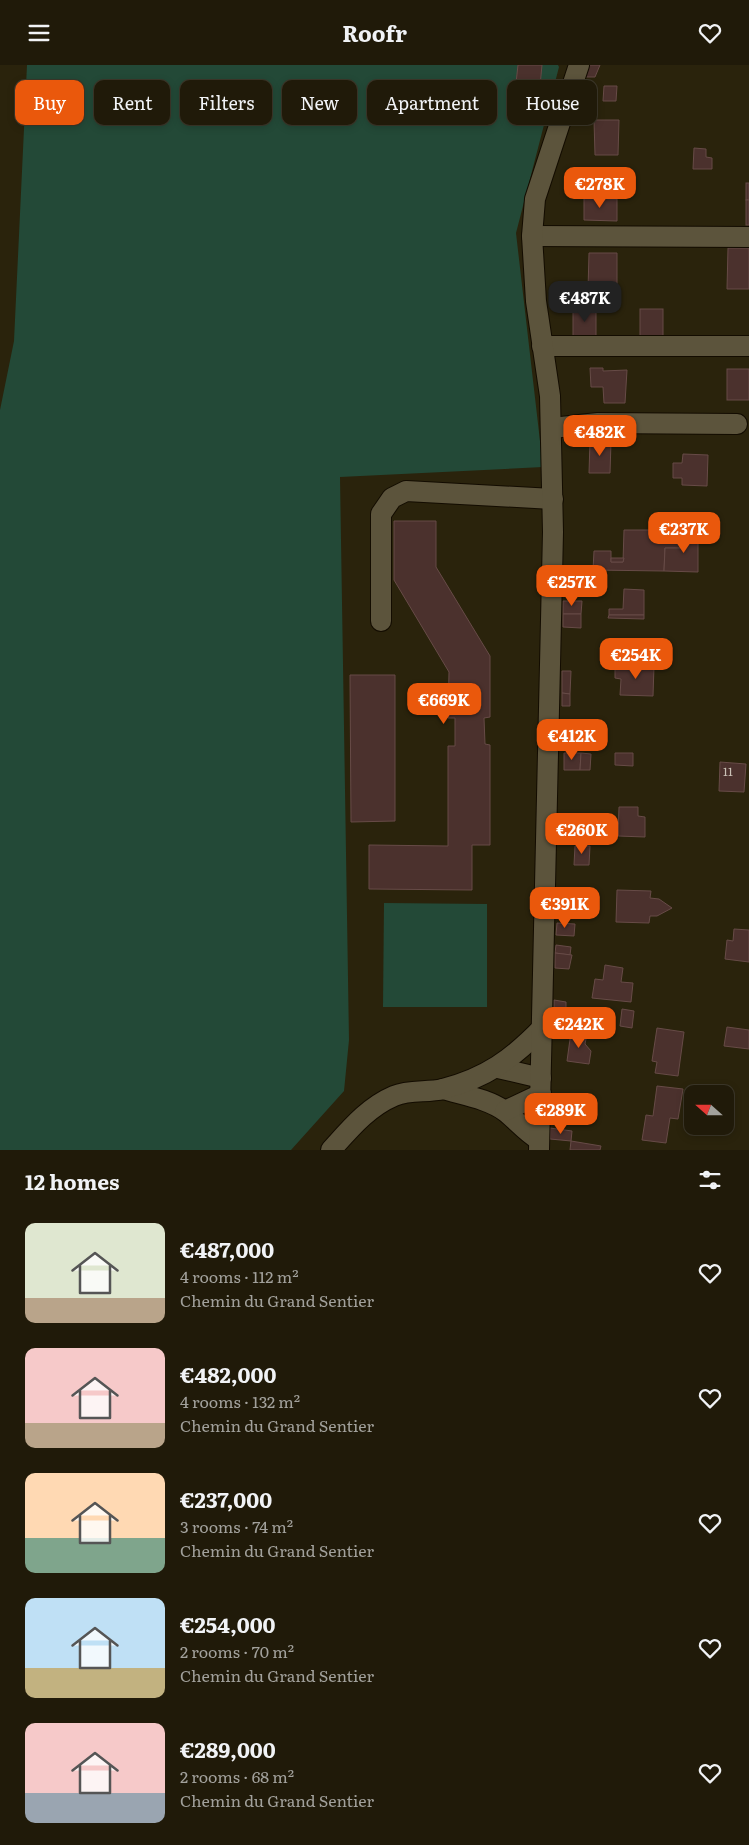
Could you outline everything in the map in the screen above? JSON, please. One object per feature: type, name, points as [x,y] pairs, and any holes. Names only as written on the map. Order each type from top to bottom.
[{"type":"street","points":[[539,1145],[553,499],[552,428],[536,301],[532,237],[535,199],[578,65]]},
{"type":"street","points":[[532,237],[749,237]]},
{"type":"street","points":[[542,346],[749,346]]},
{"type":"street","points":[[552,428],[598,423],[737,424]]},
{"type":"street","points":[[381,621],[381,514],[392,498],[406,491],[553,499]]},
{"type":"street","points":[[331,1150],[361,1117],[396,1095],[443,1089],[498,1068],[542,1028]]},
{"type":"street","points":[[498,1068],[541,1086]]},
{"type":"street","points":[[505,1111],[541,1086]]},
{"type":"street","points":[[443,1089],[481,1100],[505,1111],[539,1145]]},
{"type":"green space","points":[[27,65],[558,65],[559,67],[556,80],[507,80],[507,125],[544,125],[516,233],[543,467],[340,477],[349,1040],[344,1091],[291,1150],[0,1150],[0,410],[14,341],[24,125],[84,125],[84,80],[26,80]]},
{"type":"green space","points":[[384,903],[487,904],[487,1007],[383,1007]]},
{"type":"building","points":[[518,65],[542,65],[541,80],[516,80]]},
{"type":"building","points":[[589,65],[600,65],[595,77],[585,77]]},
{"type":"building","points":[[604,86],[617,86],[616,101],[603,101]]},
{"type":"building","points":[[597,120],[619,120],[618,155],[595,155],[594,125],[597,125]]},
{"type":"building","points":[[694,148],[706,149],[706,157],[712,158],[712,169],[693,169]]},
{"type":"building","points":[[585,181],[617,181],[617,199],[584,198]]},
{"type":"building","points":[[746,183],[749,183],[749,200],[746,200]]},
{"type":"building","points":[[584,198],[617,199],[617,221],[584,220]]},
{"type":"building","points":[[746,200],[749,200],[749,225],[746,225]]},
{"type":"building","points":[[728,248],[749,248],[749,289],[727,289]]},
{"type":"building","points":[[589,253],[617,253],[617,290],[588,290]]},
{"type":"building","points":[[596,308],[596,339],[573,338],[573,309]]},
{"type":"building","points":[[640,309],[663,309],[663,339],[640,339]]},
{"type":"building","points":[[590,368],[603,368],[603,371],[627,370],[625,403],[604,403],[603,387],[591,387]]},
{"type":"building","points":[[727,369],[749,369],[749,400],[727,400]]},
{"type":"building","points":[[590,441],[611,442],[610,473],[589,473]]},
{"type":"building","points":[[683,454],[708,455],[707,486],[682,485],[682,478],[673,478],[673,463],[682,463]]},
{"type":"building","points":[[394,521],[436,521],[436,567],[490,656],[490,717],[484,718],[485,744],[490,745],[490,845],[472,845],[472,890],[369,889],[369,845],[448,846],[448,746],[455,746],[455,718],[448,718],[449,672],[394,580]]},
{"type":"building","points":[[624,530],[683,530],[682,548],[665,548],[664,571],[593,570],[594,551],[611,551],[611,562],[623,562]]},
{"type":"building","points":[[683,530],[698,530],[698,572],[664,571],[665,548],[682,548]]},
{"type":"building","points":[[611,558],[624,558],[623,562],[611,562]]},
{"type":"building","points":[[624,589],[644,590],[644,615],[609,615],[609,609],[623,609]]},
{"type":"building","points":[[563,601],[582,601],[581,614],[563,614]]},
{"type":"building","points":[[563,614],[581,614],[581,628],[563,627]]},
{"type":"building","points":[[609,615],[644,615],[644,619],[608,618]]},
{"type":"building","points":[[615,665],[654,666],[653,696],[620,695],[621,679],[615,678]]},
{"type":"building","points":[[562,671],[571,671],[570,694],[562,693]]},
{"type":"building","points":[[350,675],[395,675],[395,821],[351,822]]},
{"type":"building","points":[[562,693],[570,694],[570,706],[562,706]]},
{"type":"building","points":[[564,753],[581,753],[580,770],[564,770]]},
{"type":"building","points":[[581,753],[591,754],[590,770],[580,770]]},
{"type":"building","points":[[615,753],[633,753],[633,766],[615,765]]},
{"type":"building","points":[[720,762],[746,764],[744,792],[719,791]]},
{"type":"building","points":[[619,807],[638,807],[638,816],[645,817],[645,837],[618,836]]},
{"type":"building","points":[[575,846],[590,846],[589,865],[574,865]]},
{"type":"building","points":[[617,890],[651,891],[650,898],[659,899],[672,908],[657,916],[650,916],[649,923],[616,922]]},
{"type":"building","points":[[557,923],[575,924],[574,936],[556,935]]},
{"type":"building","points":[[734,929],[749,930],[749,962],[725,959],[727,940],[733,941]]},
{"type":"building","points":[[556,945],[571,947],[570,955],[555,953]]},
{"type":"building","points":[[555,953],[572,955],[569,969],[555,968]]},
{"type":"building","points":[[605,965],[623,968],[621,982],[633,983],[631,1002],[592,998],[595,979],[603,980]]},
{"type":"building","points":[[554,1000],[566,1002],[566,1012],[554,1009]]},
{"type":"building","points":[[622,1009],[634,1011],[632,1028],[620,1026]]},
{"type":"building","points":[[727,1027],[749,1030],[749,1049],[724,1046]]},
{"type":"building","points":[[657,1028],[684,1032],[678,1076],[655,1073],[657,1062],[652,1061]]},
{"type":"building","points":[[571,1032],[587,1034],[585,1044],[591,1051],[589,1064],[567,1061]]},
{"type":"building","points":[[657,1086],[683,1089],[678,1119],[670,1118],[666,1143],[642,1140],[646,1115],[653,1116]]},
{"type":"building","points":[[550,1128],[572,1131],[571,1141],[550,1139]]},
{"type":"building","points":[[571,1141],[601,1146],[600,1150],[570,1150]]}]
